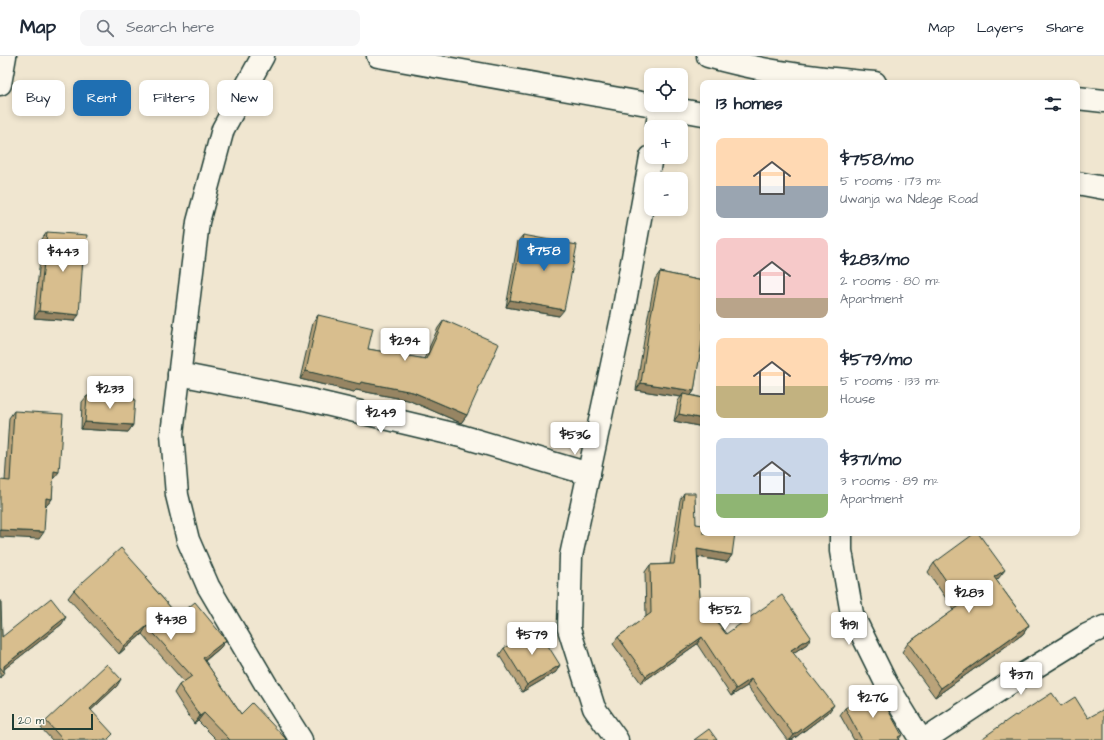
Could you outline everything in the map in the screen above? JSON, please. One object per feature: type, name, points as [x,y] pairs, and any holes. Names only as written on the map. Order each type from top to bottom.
[{"type":"street","points":[[0,84],[5,56]]},
{"type":"street","points":[[263,56],[223,129],[200,214],[178,374],[172,434],[177,495],[188,540],[208,586],[268,688],[301,740]]},
{"type":"street","points":[[378,56],[479,73],[658,117],[700,114]]},
{"type":"street","points":[[708,56],[734,64],[787,74],[846,80]]},
{"type":"street","points":[[1080,98],[1104,101]]},
{"type":"street","points":[[617,740],[594,708],[569,629],[571,556],[622,318],[651,164]]},
{"type":"street","points":[[1080,184],[1104,188]]},
{"type":"street","points":[[178,374],[305,399],[461,436],[589,474]]},
{"type":"street","points":[[841,536],[841,551],[852,614],[886,683],[921,740]]},
{"type":"street","points":[[924,740],[1019,677],[1087,635],[1104,627]]},
{"type":"building","points":[[47,232],[87,235],[83,258],[79,315],[39,311]]},
{"type":"building","points":[[523,235],[577,245],[564,310],[510,300]]},
{"type":"building","points":[[660,272],[700,280],[700,354],[694,391],[641,383],[651,315]]},
{"type":"building","points":[[318,315],[373,328],[368,349],[426,359],[444,320],[499,344],[467,415],[413,392],[361,382],[360,384],[306,371]]},
{"type":"building","points":[[683,394],[700,397],[700,418],[679,414]]},
{"type":"building","points":[[87,396],[135,399],[133,425],[85,422]]},
{"type":"building","points":[[14,411],[63,414],[59,472],[54,471],[52,499],[46,498],[44,532],[0,530],[0,480],[10,481]]},
{"type":"building","points":[[684,493],[695,493],[696,524],[700,525],[700,536],[735,536],[732,555],[697,549],[700,599],[726,634],[782,595],[811,637],[791,650],[834,705],[794,735],[751,679],[736,689],[702,637],[646,676],[618,637],[651,613],[650,565],[674,564]]},
{"type":"building","points":[[971,536],[980,536],[1005,570],[994,577],[1029,625],[941,688],[908,643],[962,604],[934,563]]},
{"type":"building","points":[[121,548],[147,577],[145,578],[178,616],[195,602],[226,640],[203,658],[241,714],[252,703],[286,739],[230,740],[204,713],[200,716],[179,685],[192,676],[147,626],[124,646],[74,590]]},
{"type":"building","points":[[51,598],[66,617],[4,666],[4,672],[0,667],[0,601],[1,600],[2,637]]},
{"type":"building","points":[[537,628],[560,665],[527,685],[504,648]]},
{"type":"building","points":[[107,664],[121,679],[90,709],[113,734],[107,740],[63,740],[46,721]]},
{"type":"building","points":[[877,690],[902,735],[898,737],[900,740],[862,740],[845,708]]},
{"type":"building","points":[[1052,693],[1061,706],[1075,697],[1088,718],[1104,709],[1104,740],[980,740],[1015,715],[1016,716]]},
{"type":"building","points":[[709,729],[717,740],[694,740]]}]
